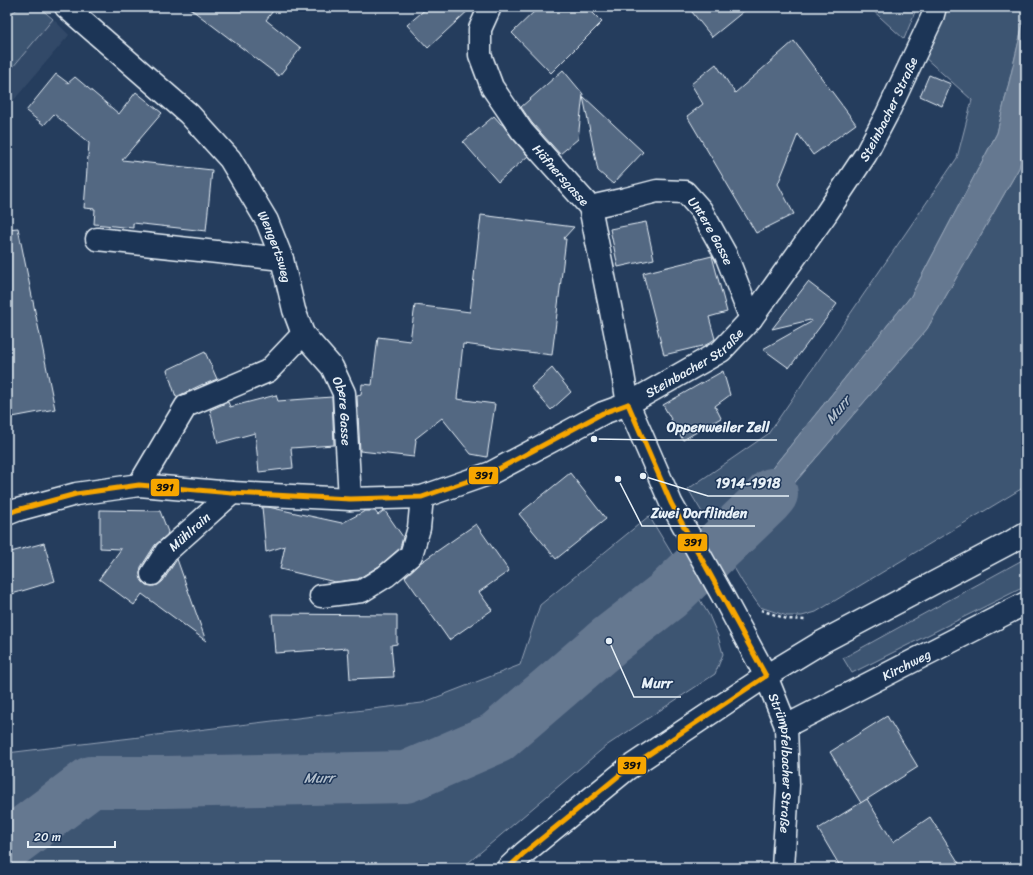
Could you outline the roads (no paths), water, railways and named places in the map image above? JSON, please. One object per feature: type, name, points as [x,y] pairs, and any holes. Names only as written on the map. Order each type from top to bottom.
[{"type":"street","name":"Wengertsweg","points":[[66,7],[189,114],[230,159],[267,221],[282,259],[294,310],[303,334]]},
{"type":"street","name":"Steinbacher Straße","points":[[7,514],[76,494],[139,485],[232,493],[350,499],[422,497],[491,473],[603,412],[628,404],[720,350],[751,319],[826,214],[866,154],[887,114],[932,18],[935,7]]},
{"type":"street","name":"Häfnersgasse","points":[[489,8],[480,29],[480,55],[492,87],[522,131],[590,207],[619,351],[628,404]]},
{"type":"street","name":"Untere Gasse","points":[[590,207],[657,191],[685,192],[702,210],[726,255],[751,319]]},
{"type":"street","points":[[97,239],[282,259]]},
{"type":"street","points":[[139,485],[186,406],[268,371],[303,334]]},
{"type":"street","name":"Obere Gasse","points":[[303,334],[332,367],[344,393],[350,499]]},
{"type":"street","name":"Strümpfelbacher Straße","points":[[628,404],[671,504],[766,676],[786,726],[788,784],[783,868]]},
{"type":"street","name":"Mühlrain","points":[[152,574],[166,552],[232,493]]},
{"type":"street","points":[[321,596],[362,591],[386,576],[412,555],[419,528],[422,497]]},
{"type":"street","points":[[508,868],[524,853],[627,769],[766,676],[822,642],[1026,533]]},
{"type":"street","name":"Kirchweg","points":[[786,726],[1026,603]]},
{"type":"water","points":[[1026,11],[1026,141],[1019,168],[927,329],[729,559],[711,527],[757,487],[911,296],[997,133]]},
{"type":"waterway","name":"Murr","points":[[7,845],[91,782],[406,777],[496,738],[609,641],[667,596],[772,494]]},
{"type":"place","name":"Oppenweiler Zell","points":[[594,439]]},
{"type":"place","name":"1914-1918","points":[[643,476]]},
{"type":"place","name":"Zwei Dorflinden","points":[[618,479]]},
{"type":"place","name":"Murr","points":[[609,641]]}]
